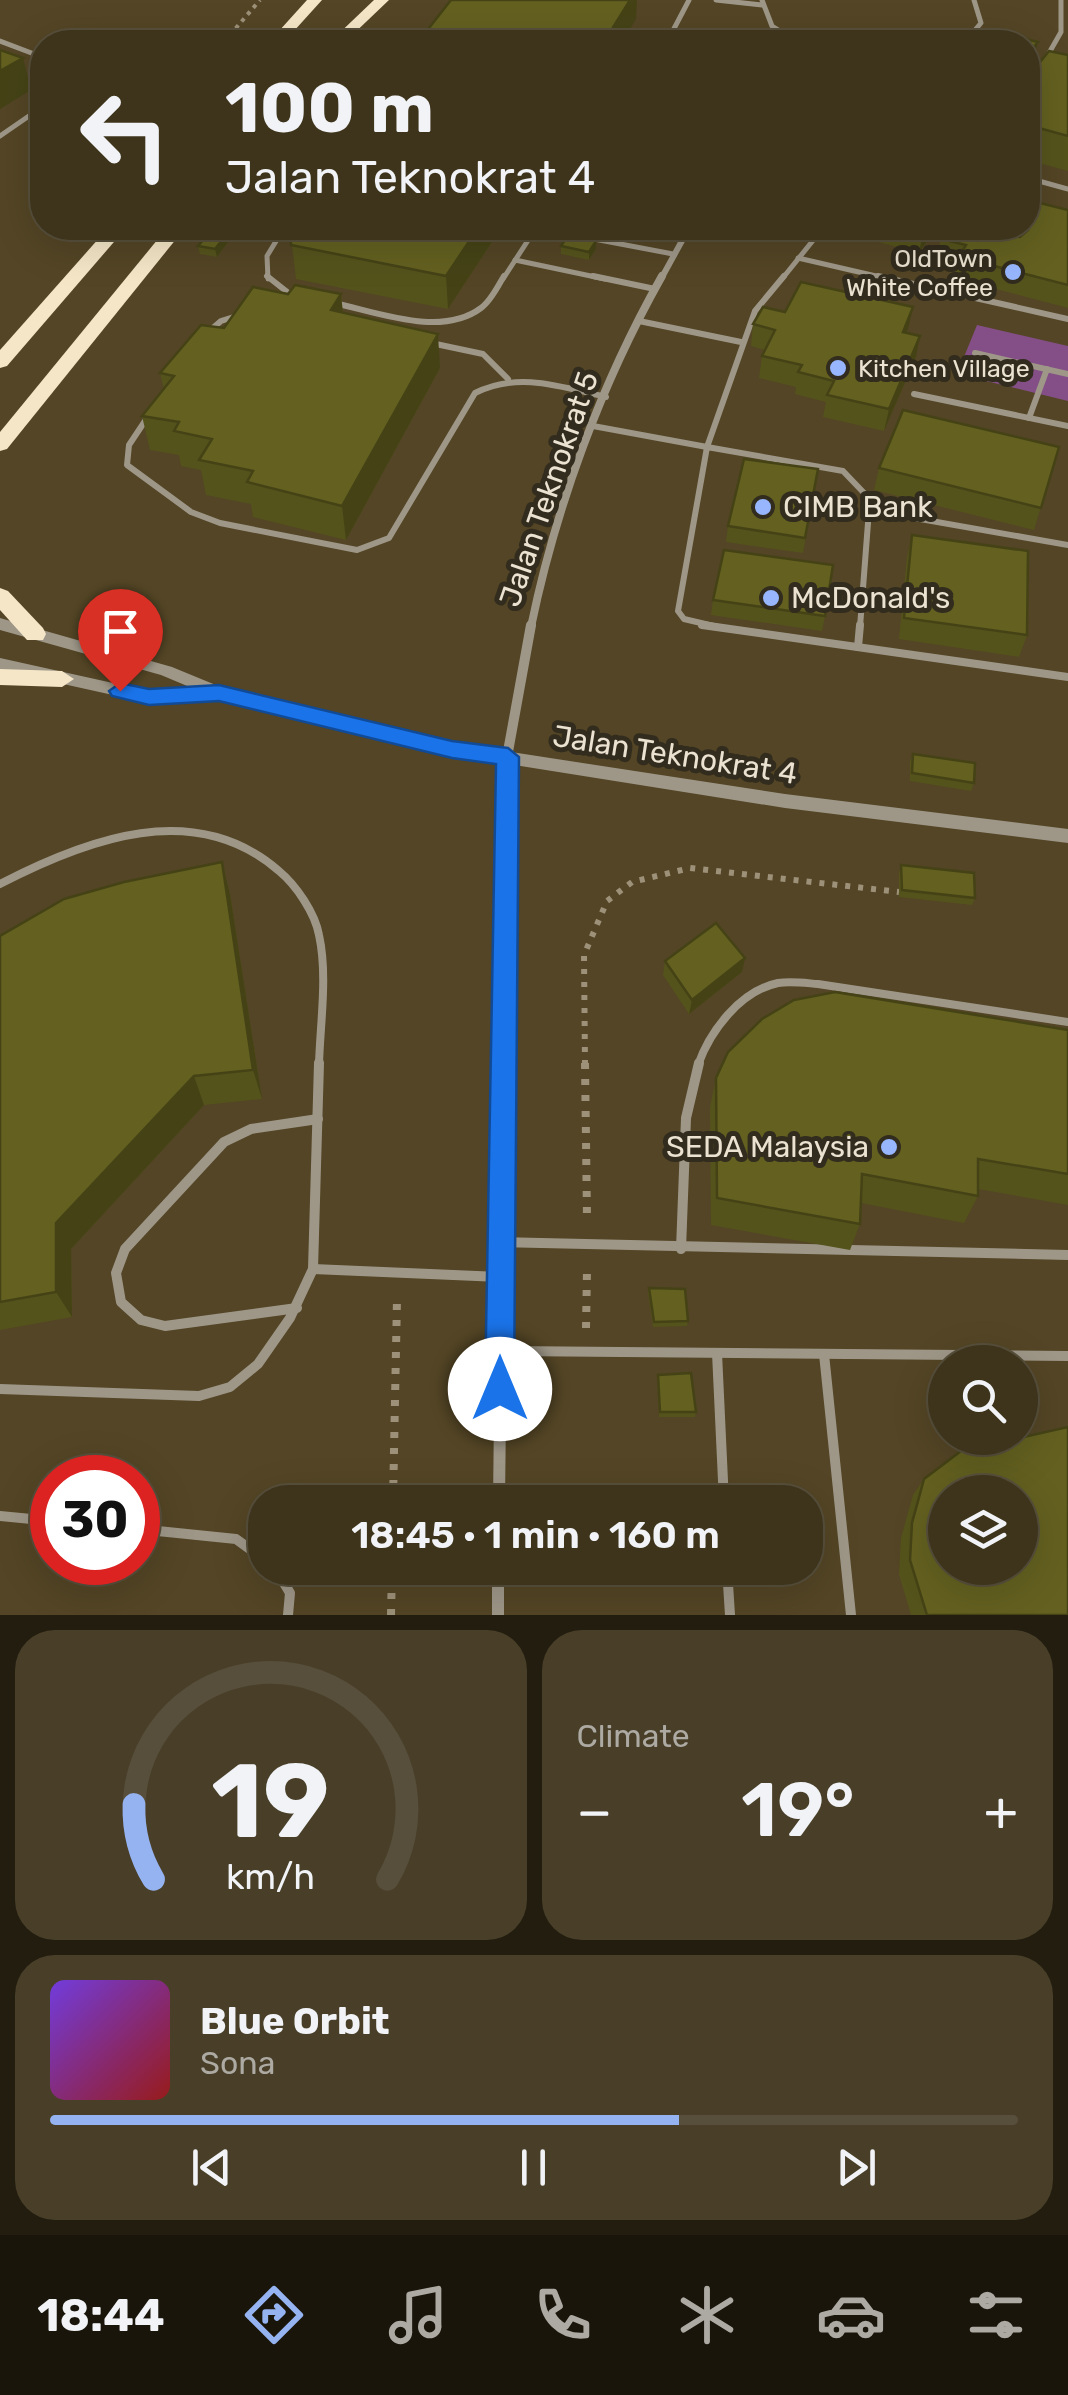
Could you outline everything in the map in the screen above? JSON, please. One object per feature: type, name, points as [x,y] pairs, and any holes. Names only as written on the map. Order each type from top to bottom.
[{"type":"main road","points":[[287,30],[311,0]]},
{"type":"main road","points":[[338,30],[364,0]]},
{"type":"main road","points":[[350,30],[382,0]]},
{"type":"main road","points":[[0,362],[106,240]]},
{"type":"main road","points":[[0,446],[166,240]]},
{"type":"main road","points":[[0,596],[35,634]]},
{"type":"main road","points":[[0,677],[62,679]]},
{"type":"street","name":"Jalan Teknokrat 5","points":[[499,1485],[508,757],[536,597],[594,426],[639,322],[681,240]]},
{"type":"street","name":"Jalan Teknokrat 4","points":[[0,624],[166,671],[219,693],[452,749],[785,801],[1068,836]]},
{"type":"street","name":"Jalan Teknokrat 4","points":[[0,664],[149,697],[219,693]]},
{"type":"street","points":[[498,1585],[498,1615]]},
{"type":"lane","points":[[673,30],[689,0]]},
{"type":"lane","points":[[716,0],[762,3],[778,30]]},
{"type":"lane","points":[[974,0],[981,23],[975,30]]},
{"type":"lane","points":[[1042,64],[1061,36],[1061,0]]},
{"type":"lane","points":[[0,41],[30,52]]},
{"type":"lane","points":[[0,136],[30,116]]},
{"type":"lane","points":[[1040,181],[1068,188]]},
{"type":"lane","points":[[275,240],[264,254],[266,274],[286,294],[304,298]]},
{"type":"lane","points":[[323,301],[436,322],[456,320],[484,307],[528,240]]},
{"type":"lane","points":[[599,240],[673,254]]},
{"type":"lane","points":[[812,240],[756,311],[742,342],[707,447],[678,611],[684,619],[702,625],[1068,678]]},
{"type":"lane","points":[[798,258],[1068,319]]},
{"type":"lane","points":[[515,260],[655,289]]},
{"type":"lane","points":[[200,344],[221,321],[250,312]]},
{"type":"lane","points":[[639,322],[742,342]]},
{"type":"lane","points":[[428,343],[483,354],[508,379]]},
{"type":"lane","points":[[975,353],[1068,374]]},
{"type":"lane","points":[[1029,418],[1047,369]]},
{"type":"lane","points":[[159,402],[128,444],[127,464],[191,512],[220,522],[356,550],[389,538],[475,393],[508,379],[606,397]]},
{"type":"lane","points":[[914,394],[1068,426]]},
{"type":"lane","points":[[594,426],[843,471],[865,494],[869,510],[858,647]]},
{"type":"lane","points":[[869,510],[1068,544]]},
{"type":"lane","points":[[0,884],[80,847],[192,827],[228,837],[260,852],[292,884],[318,926],[322,969],[313,1269],[297,1308],[254,1368],[228,1389],[199,1396],[0,1389]]},
{"type":"lane","points":[[682,1249],[688,1100],[694,1068],[720,1021],[751,994],[780,983],[818,984],[1068,1022]]},
{"type":"lane","points":[[297,1308],[164,1326],[141,1320],[121,1302],[116,1274],[125,1248],[224,1142],[278,1123],[318,1120]]},
{"type":"lane","points":[[501,1242],[1068,1255]]},
{"type":"lane","points":[[313,1269],[500,1277]]},
{"type":"lane","points":[[500,1351],[1068,1356]]},
{"type":"lane","points":[[717,1353],[723,1485]]},
{"type":"lane","points":[[824,1354],[851,1615]]},
{"type":"lane","points":[[0,1516],[30,1519]]},
{"type":"lane","points":[[160,1531],[236,1539],[248,1548]]},
{"type":"lane","points":[[285,1585],[290,1593],[288,1615]]},
{"type":"lane","points":[[728,1585],[730,1615]]},
{"type":"path","points":[[234,30],[260,0]]},
{"type":"path","points":[[586,1354],[584,955],[592,922],[605,898],[657,872],[690,868],[900,892]]},
{"type":"path","points":[[393,1485],[397,1272]]},
{"type":"path","points":[[391,1615],[392,1585]]},
{"type":"shaded area","points":[[977,325],[1068,346],[1068,401],[957,374]]},
{"type":"building","points":[[451,0],[630,0],[611,30],[427,30]]},
{"type":"building","points":[[0,50],[23,58],[0,71]]},
{"type":"building","points":[[1049,51],[1068,55],[1068,136],[1040,128],[1040,62]]},
{"type":"building","points":[[1040,203],[1068,210],[1068,285],[959,257],[966,245],[945,240],[1040,240]]},
{"type":"building","points":[[203,240],[222,240],[215,249],[198,246]]},
{"type":"building","points":[[291,240],[470,240],[446,276],[291,245]]},
{"type":"building","points":[[565,240],[596,241],[589,252],[561,246]]},
{"type":"building","name":"Kitchen Village","points":[[801,282],[913,307],[903,332],[920,336],[889,409],[827,395],[834,381],[798,372],[802,365],[762,356],[775,330],[753,324],[763,307],[785,312]]},
{"type":"building","points":[[295,285],[341,294],[331,310],[438,334],[342,506],[247,482],[253,471],[199,460],[212,439],[174,431],[179,422],[142,416],[174,376],[160,373],[201,325],[224,328],[253,287],[288,294]]},
{"type":"building","points":[[903,410],[1059,447],[1041,508],[879,468]]},
{"type":"building","points":[[744,459],[818,469],[805,538],[728,526]]},
{"type":"building","points":[[912,535],[1028,551],[1027,635],[904,618]]},
{"type":"building","name":"McDonald's","points":[[724,550],[833,565],[825,616],[713,600]]},
{"type":"building","points":[[913,754],[975,763],[974,783],[912,773]]},
{"type":"building","points":[[222,862],[253,1070],[194,1076],[56,1223],[56,1292],[0,1302],[0,936],[64,899]]},
{"type":"building","points":[[901,865],[974,873],[975,898],[902,890]]},
{"type":"building","points":[[716,923],[745,958],[692,1000],[665,961]]},
{"type":"building","name":"SEDA Malaysia","points":[[835,992],[1068,1030],[1068,1174],[978,1159],[978,1196],[862,1174],[860,1224],[717,1198],[716,1078],[728,1052],[762,1019],[794,1000]]},
{"type":"building","points":[[649,1288],[685,1289],[688,1321],[654,1322]]},
{"type":"building","points":[[691,1373],[696,1412],[660,1412],[658,1375]]},
{"type":"building","points":[[1068,1427],[1068,1615],[927,1615],[910,1560],[912,1523],[928,1476],[928,1585],[1038,1585],[1038,1475],[929,1475],[956,1455],[1038,1455],[1038,1434]]},
{"type":"place","name":"OldTown White Coffee","points":[[1013,272]]},
{"type":"place","name":"Kitchen Village","points":[[838,368]]},
{"type":"place","name":"CIMB Bank","points":[[763,507]]},
{"type":"place","name":"McDonald's","points":[[771,598]]},
{"type":"place","name":"SEDA Malaysia","points":[[889,1147]]},
{"type":"route","points":[[120,691],[149,697],[219,693],[452,749],[508,757],[500,1389]]}]
